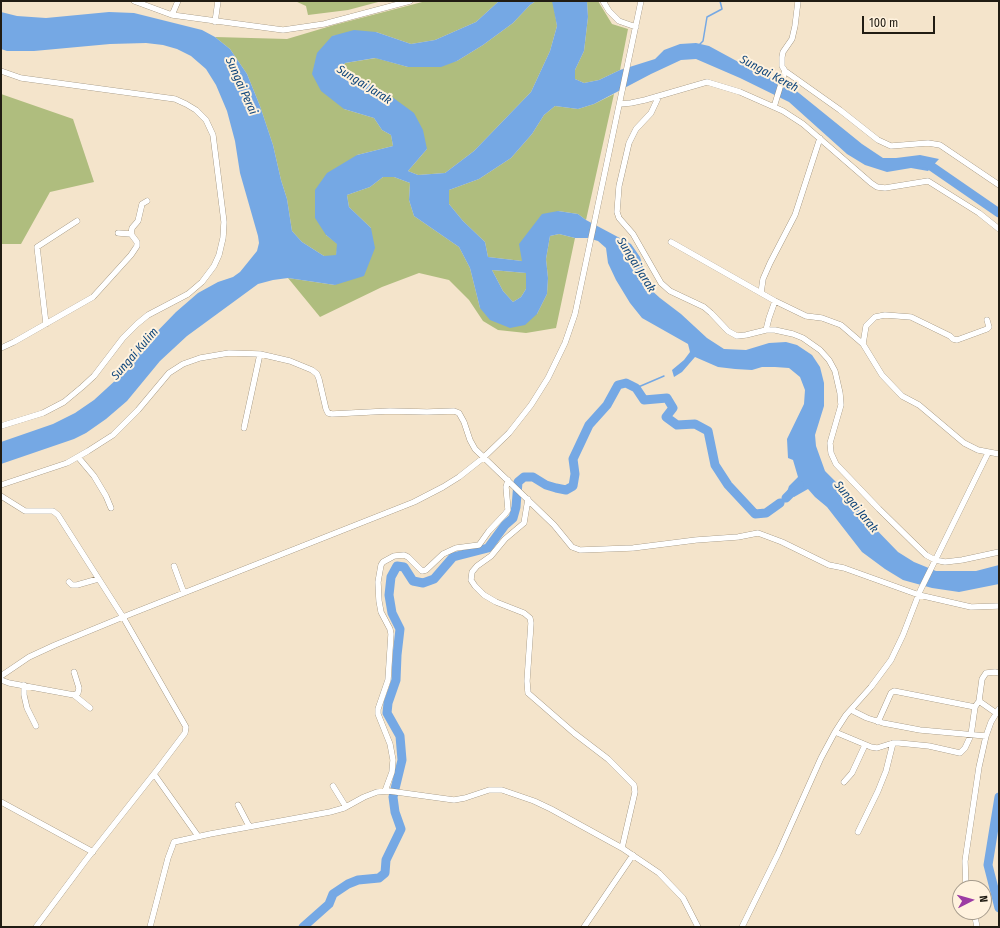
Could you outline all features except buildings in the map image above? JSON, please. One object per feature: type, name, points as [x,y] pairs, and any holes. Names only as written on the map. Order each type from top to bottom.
[{"type":"street","points":[[134,1],[172,15],[283,30],[324,24],[410,1]]},
{"type":"street","points":[[172,15],[178,1]]},
{"type":"street","points":[[215,22],[218,1]]},
{"type":"street","points":[[603,1],[609,11],[619,21],[636,27]]},
{"type":"street","points":[[1,676],[29,657],[123,617],[414,502],[459,477],[483,458],[509,433],[531,405],[548,378],[565,343],[575,314],[641,1]]},
{"type":"street","points":[[798,1],[792,39],[782,57],[782,66],[785,71],[840,110],[878,140],[890,146],[928,143],[940,145],[999,185]]},
{"type":"street","points":[[1,71],[21,78],[175,99],[196,110],[206,120],[213,135],[224,222],[223,238],[219,255],[214,266],[202,282],[188,294],[148,315],[137,324],[123,338],[94,376],[64,402],[43,412],[1,426]]},
{"type":"street","points":[[775,105],[785,71]]},
{"type":"street","points":[[620,102],[631,103],[707,82],[740,92],[775,105],[784,111],[820,138],[871,183],[878,187],[885,188],[928,181],[979,213],[999,229]]},
{"type":"street","points":[[659,96],[651,113],[636,129],[629,143],[619,186],[617,212],[619,218],[633,234],[662,283],[670,291],[704,307],[712,313],[728,331],[737,336],[766,330],[782,332],[803,338],[820,350],[829,360],[835,371],[840,393],[841,405],[830,443],[831,453],[836,464],[918,548],[935,560],[945,562],[999,552]]},
{"type":"street","points":[[761,293],[763,279],[795,215],[820,138]]},
{"type":"street","points":[[1,348],[93,297],[131,255],[137,246],[137,242],[131,234],[132,228],[138,221],[142,204],[147,201]]},
{"type":"street","points":[[46,324],[38,247],[77,221]]},
{"type":"street","points":[[118,233],[131,234]]},
{"type":"street","points":[[671,242],[775,301],[806,316],[836,322],[841,325],[863,344],[882,375],[902,396],[919,405],[964,443],[988,453],[999,454]]},
{"type":"street","points":[[766,330],[775,301]]},
{"type":"street","points":[[863,344],[866,326],[875,318],[885,315],[911,317],[950,336],[953,339],[958,340],[987,329],[989,327],[987,320]]},
{"type":"street","points":[[1,485],[66,463],[113,434],[138,410],[169,373],[183,364],[200,358],[229,354],[260,354],[290,361],[312,370],[317,374],[328,413],[390,411],[454,411],[459,413],[475,449],[483,458],[510,481],[554,525],[572,546],[580,550],[634,548],[696,540],[738,537],[758,533],[782,542],[829,565],[844,568],[919,593],[971,607],[999,606]]},
{"type":"street","points":[[244,428],[260,354]]},
{"type":"street","points":[[742,927],[778,854],[821,758],[835,732],[891,660],[903,635],[919,593],[988,453]]},
{"type":"street","points":[[78,456],[106,496],[111,508]]},
{"type":"street","points":[[387,791],[392,772],[393,760],[390,744],[378,714],[378,709],[388,680],[391,634],[381,612],[379,601],[378,582],[381,565],[394,556],[404,555],[408,557],[422,572],[443,554],[456,548],[478,545],[508,510],[506,487],[510,481]]},
{"type":"street","points":[[1,496],[25,510],[53,511],[58,515],[123,617],[184,722],[186,728],[185,733],[36,927]]},
{"type":"street","points":[[526,497],[524,523],[505,539],[491,556],[476,566],[472,572],[471,580],[484,595],[496,602],[524,613],[530,618],[531,623],[527,681],[528,693],[574,733],[608,759],[634,785],[635,792],[622,848]]},
{"type":"street","points":[[174,566],[184,593]]},
{"type":"street","points":[[69,582],[72,585],[77,585],[98,578]]},
{"type":"street","points":[[74,672],[79,688],[78,693],[74,695]]},
{"type":"street","points":[[835,732],[865,745],[877,748],[893,743],[929,746],[960,753],[965,748],[971,735],[975,707],[979,701],[982,679],[986,673],[999,673]]},
{"type":"street","points":[[1,680],[74,695],[90,708]]},
{"type":"street","points":[[24,685],[24,695],[27,708],[36,726]]},
{"type":"street","points":[[878,722],[891,693],[894,691],[975,707]]},
{"type":"street","points":[[966,880],[965,861],[979,767],[986,736],[998,711],[979,701]]},
{"type":"street","points":[[851,710],[878,722],[920,730],[986,736]]},
{"type":"street","points":[[858,832],[886,771],[893,743]]},
{"type":"street","points":[[844,782],[852,773],[865,745]]},
{"type":"street","points":[[154,774],[198,836]]},
{"type":"street","points":[[333,786],[346,807]]},
{"type":"street","points":[[150,927],[168,858],[174,842],[249,826],[330,812],[346,807],[377,792],[387,791],[454,800],[489,790],[502,790],[534,801],[622,848],[659,873],[670,883],[683,898],[698,927]]},
{"type":"street","points":[[1,802],[93,852]]},
{"type":"street","points":[[238,805],[249,826]]},
{"type":"street","points":[[584,927],[633,856]]},
{"type":"green space","points":[[295,1],[382,1],[348,10],[308,15],[306,6]]},
{"type":"green space","points":[[426,1],[499,1],[476,22],[435,40],[411,44],[376,32],[332,36],[344,109],[374,118],[382,130],[391,135],[393,146],[357,155],[326,235],[338,244],[336,256],[324,256],[302,242],[292,231],[287,199],[273,145],[260,106],[247,74],[230,49],[215,37],[287,39]]},
{"type":"green space","points":[[536,1],[553,1],[557,26],[550,51],[531,92],[474,151],[445,173],[418,175],[408,171],[427,149],[356,77],[342,68],[345,63],[376,58],[408,67],[457,61],[483,45],[513,23],[530,5]]},
{"type":"green space","points":[[587,1],[598,1],[612,24],[628,29],[620,70],[599,80],[584,83],[575,79],[575,70],[584,51],[588,17]]},
{"type":"green space","points":[[1,94],[73,119],[94,182],[50,192],[21,244],[1,244]]},
{"type":"green space","points":[[614,94],[586,220],[578,214],[558,211],[522,261],[488,257],[485,242],[463,221],[449,204],[449,190],[479,179],[511,158],[532,134],[544,115],[555,106],[578,109],[594,104]]},
{"type":"green space","points":[[383,177],[394,177],[410,183],[409,200],[414,216],[459,247],[470,268],[480,308],[537,314],[547,294],[548,278],[546,259],[550,236],[559,234],[575,238],[556,328],[526,333],[498,330],[483,321],[469,300],[449,280],[419,273],[382,287],[320,317],[288,278],[335,285],[371,228],[349,207],[347,195],[370,187]]},
{"type":"green space","points":[[492,270],[526,273],[526,289],[521,297],[513,302],[503,291]]},
{"type":"water","name":"Sungai Perai","points":[[499,1],[536,1],[530,5],[513,23],[483,45],[457,61],[441,67],[408,67],[375,58],[345,63],[342,68],[388,94],[414,113],[423,130],[427,149],[408,171],[418,175],[445,173],[474,151],[531,92],[550,51],[557,26],[552,1],[587,1],[588,17],[584,51],[575,70],[575,79],[584,83],[599,80],[620,70],[655,59],[664,50],[680,44],[696,43],[709,46],[794,89],[862,144],[883,158],[920,155],[939,159],[928,171],[911,168],[887,172],[865,165],[847,154],[789,102],[740,78],[696,59],[681,60],[594,104],[578,109],[555,106],[544,115],[532,134],[511,158],[479,179],[449,190],[449,204],[463,221],[485,242],[488,257],[522,261],[519,244],[542,214],[558,211],[578,214],[586,220],[631,244],[640,257],[650,289],[681,314],[707,338],[724,349],[746,350],[769,343],[786,342],[797,345],[812,355],[820,367],[824,383],[824,406],[815,435],[816,446],[825,471],[839,485],[868,521],[898,552],[914,562],[936,571],[976,571],[999,565],[999,584],[959,592],[932,588],[903,580],[862,552],[827,507],[808,489],[794,497],[787,492],[789,486],[798,477],[793,460],[788,458],[787,439],[804,404],[805,390],[800,377],[789,368],[762,367],[752,370],[735,369],[718,367],[695,357],[682,372],[674,377],[672,370],[684,360],[690,352],[688,344],[642,318],[630,303],[616,280],[608,263],[606,248],[598,241],[559,234],[550,236],[546,259],[548,278],[547,294],[537,314],[525,325],[510,328],[490,320],[480,308],[470,268],[459,247],[414,216],[409,200],[410,183],[394,177],[383,177],[370,187],[347,195],[349,207],[371,228],[375,248],[364,276],[335,285],[288,278],[258,284],[187,336],[160,361],[127,401],[106,419],[86,433],[74,439],[1,464],[1,442],[53,424],[75,413],[94,400],[118,378],[146,343],[176,312],[198,293],[218,282],[233,277],[240,272],[257,251],[259,243],[240,173],[235,141],[227,111],[216,85],[206,69],[191,56],[177,49],[163,45],[146,43],[110,44],[34,51],[7,51],[1,49],[1,12],[17,16],[46,18],[109,12],[134,13],[202,30],[215,37],[230,49],[247,74],[260,106],[273,145],[287,199],[292,231],[302,242],[324,256],[336,255],[337,244],[326,235],[315,218],[315,190],[327,173],[357,155],[393,146],[391,135],[382,130],[374,118],[344,109],[321,91],[312,74],[317,53],[332,36],[354,30],[376,32],[411,44],[435,40],[476,22]],"holes":[[[492,270],[526,273],[526,289],[521,297],[513,302],[503,291]]]},
{"type":"waterway","points":[[699,45],[703,41],[707,17],[722,9],[720,1]]},
{"type":"waterway","name":"Sungai Kereh","points":[[922,163],[925,162],[999,213]]},
{"type":"waterway","points":[[636,388],[664,376]]},
{"type":"waterway","points":[[303,927],[329,904],[333,894],[348,884],[358,880],[379,878],[385,873],[386,860],[401,829],[395,812],[393,797],[402,760],[400,736],[387,713],[388,703],[396,680],[400,629],[392,613],[389,595],[391,577],[397,566],[404,567],[413,581],[423,583],[434,579],[453,557],[488,548],[505,525],[513,518],[516,507],[518,482],[524,477],[533,477],[546,485],[566,490],[573,486],[575,474],[573,459],[589,425],[607,405],[618,385],[626,383],[636,388],[644,400],[667,398],[673,408],[666,417],[677,425],[695,424],[708,431],[715,465],[728,485],[755,514],[766,513],[780,503]]},
{"type":"waterway","points":[[786,498],[799,485]]},
{"type":"waterway","name":"Sungai Jarak","points":[[999,797],[988,865],[999,908]]},
{"type":"water label","name":"Sungai Kulim","points":[[135,354]]}]
